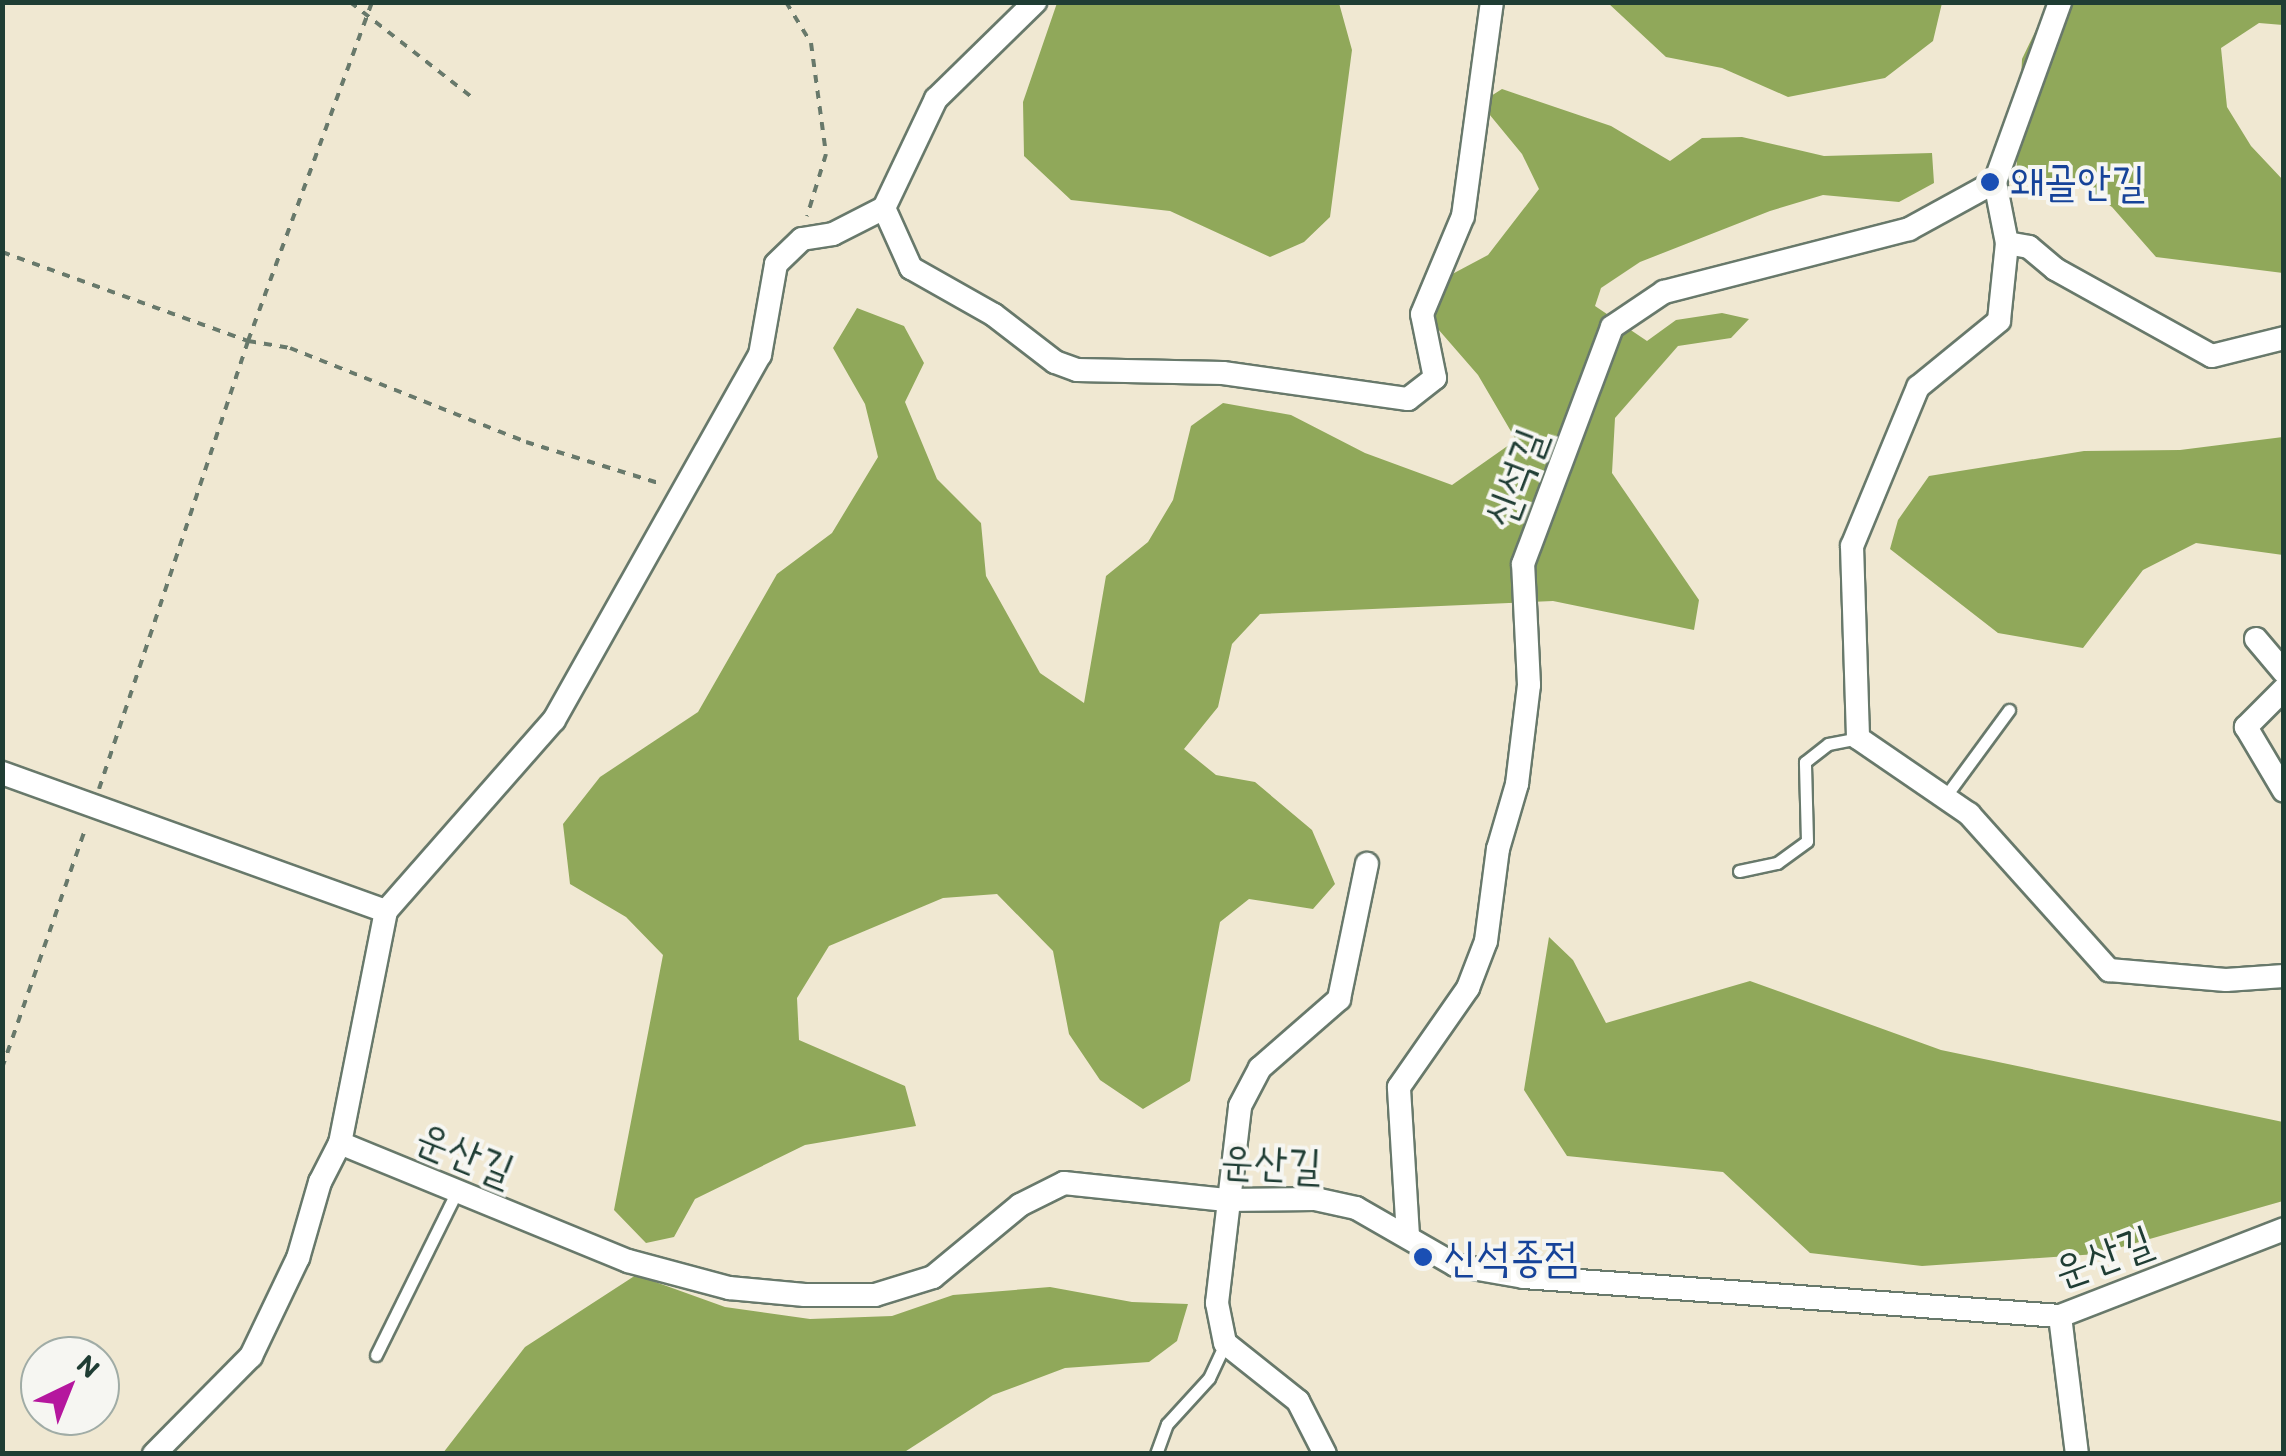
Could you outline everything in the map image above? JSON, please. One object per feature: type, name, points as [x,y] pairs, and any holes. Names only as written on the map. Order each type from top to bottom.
[{"type":"street","points":[[154,1454],[250,1356],[298,1258],[320,1182],[340,1143],[386,911],[554,720],[760,355],[776,264],[802,239],[833,234],[884,208],[936,99],[1034,2]]},
{"type":"street","points":[[884,208],[911,268],[994,315],[1055,362],[1077,370],[1222,373],[1408,399],[1435,378],[1436,365],[1422,337],[1422,314],[1463,216],[1492,2]]},
{"type":"street","points":[[2060,2],[1995,182],[2007,243],[1999,321],[1918,387],[1852,546],[1858,738],[1968,814],[2109,970],[2226,980],[2284,976]]},
{"type":"street","name":"신석길","points":[[1408,1236],[1399,1087],[1468,988],[1486,941],[1498,849],[1517,784],[1529,685],[1523,564],[1612,327],[1664,292],[1909,228],[1995,182]]},
{"type":"street","points":[[2007,243],[2029,247],[2055,269],[2212,356],[2284,338]]},
{"type":"street","points":[[2256,640],[2284,672]]},
{"type":"street","points":[[2284,689],[2246,727],[2284,791]]},
{"type":"street","points":[[2,773],[386,911]]},
{"type":"street","points":[[1325,1454],[1298,1401],[1226,1343],[1217,1303],[1232,1133],[1249,1083],[1339,999],[1366,864]]},
{"type":"street","name":"운산길","points":[[340,1143],[628,1260],[729,1288],[805,1295],[875,1295],[933,1277],[1020,1206],[1064,1183],[1226,1200],[1315,1200],[1356,1208],[1456,1265],[1524,1277],[2060,1316],[2284,1229]]},
{"type":"street","points":[[2060,1316],[2077,1454]]},
{"type":"lane","points":[[1945,797],[2009,710]]},
{"type":"lane","points":[[1739,871],[1778,862],[1807,841],[1805,762],[1828,744],[1858,738]]},
{"type":"lane","points":[[376,1355],[457,1191]]},
{"type":"lane","points":[[1156,1454],[1168,1424],[1209,1378],[1226,1343]]},
{"type":"path","points":[[350,2],[473,98]]},
{"type":"path","points":[[2,1068],[248,341],[372,2]]},
{"type":"path","points":[[786,2],[811,43],[826,154],[802,239]]},
{"type":"path","points":[[2,252],[248,341],[290,348],[526,442],[682,489]]},
{"type":"green space","points":[[1057,3],[1339,3],[1352,50],[1330,217],[1304,242],[1270,257],[1170,211],[1071,200],[1024,156],[1023,102]]},
{"type":"green space","points":[[1608,3],[1942,3],[1933,41],[1885,78],[1788,97],[1722,68],[1666,57]]},
{"type":"green space","points":[[2049,3],[2283,3],[2283,25],[2259,23],[2221,48],[2227,107],[2251,146],[2283,180],[2283,273],[2156,257],[2112,207],[2071,178],[2016,180],[2022,59]]},
{"type":"green space","points":[[1502,89],[1611,126],[1670,161],[1702,138],[1742,137],[1824,156],[1932,153],[1934,183],[1899,202],[1823,195],[1770,211],[1640,262],[1601,288],[1595,306],[1647,341],[1676,320],[1722,313],[1749,319],[1731,338],[1678,346],[1615,418],[1612,473],[1699,600],[1694,630],[1553,601],[1260,614],[1232,644],[1218,707],[1184,749],[1216,775],[1255,782],[1312,830],[1335,884],[1313,909],[1249,899],[1220,922],[1190,1081],[1143,1109],[1100,1080],[1069,1034],[1053,951],[997,894],[943,898],[829,946],[797,998],[799,1040],[905,1086],[916,1126],[805,1145],[695,1199],[674,1237],[646,1243],[614,1210],[663,955],[626,917],[570,884],[563,824],[600,777],[698,712],[777,574],[832,533],[878,457],[865,404],[833,348],[857,308],[904,326],[924,363],[905,402],[937,479],[981,523],[986,576],[1040,673],[1084,703],[1106,576],[1148,542],[1173,500],[1191,426],[1223,403],[1291,415],[1365,453],[1452,485],[1516,440],[1478,375],[1431,321],[1441,280],[1488,255],[1539,189],[1522,154],[1480,103]]},
{"type":"green space","points":[[2283,437],[2283,555],[2196,543],[2143,570],[2083,648],[1998,633],[1890,549],[1898,520],[1929,476],[2084,451],[2180,450]]},
{"type":"green space","points":[[1549,937],[1573,960],[1606,1023],[1750,981],[1941,1050],[2283,1122],[2283,1201],[2097,1254],[1922,1266],[1810,1253],[1723,1172],[1567,1156],[1524,1090]]},
{"type":"green space","points":[[636,1275],[725,1307],[810,1319],[892,1316],[953,1295],[1050,1287],[1132,1302],[1188,1304],[1177,1341],[1149,1362],[1065,1368],[993,1395],[903,1453],[443,1453],[525,1347]]},
{"type":"place","name":"왜골안길","points":[[1990,182]]},
{"type":"place","name":"신석종점","points":[[1423,1257]]}]
